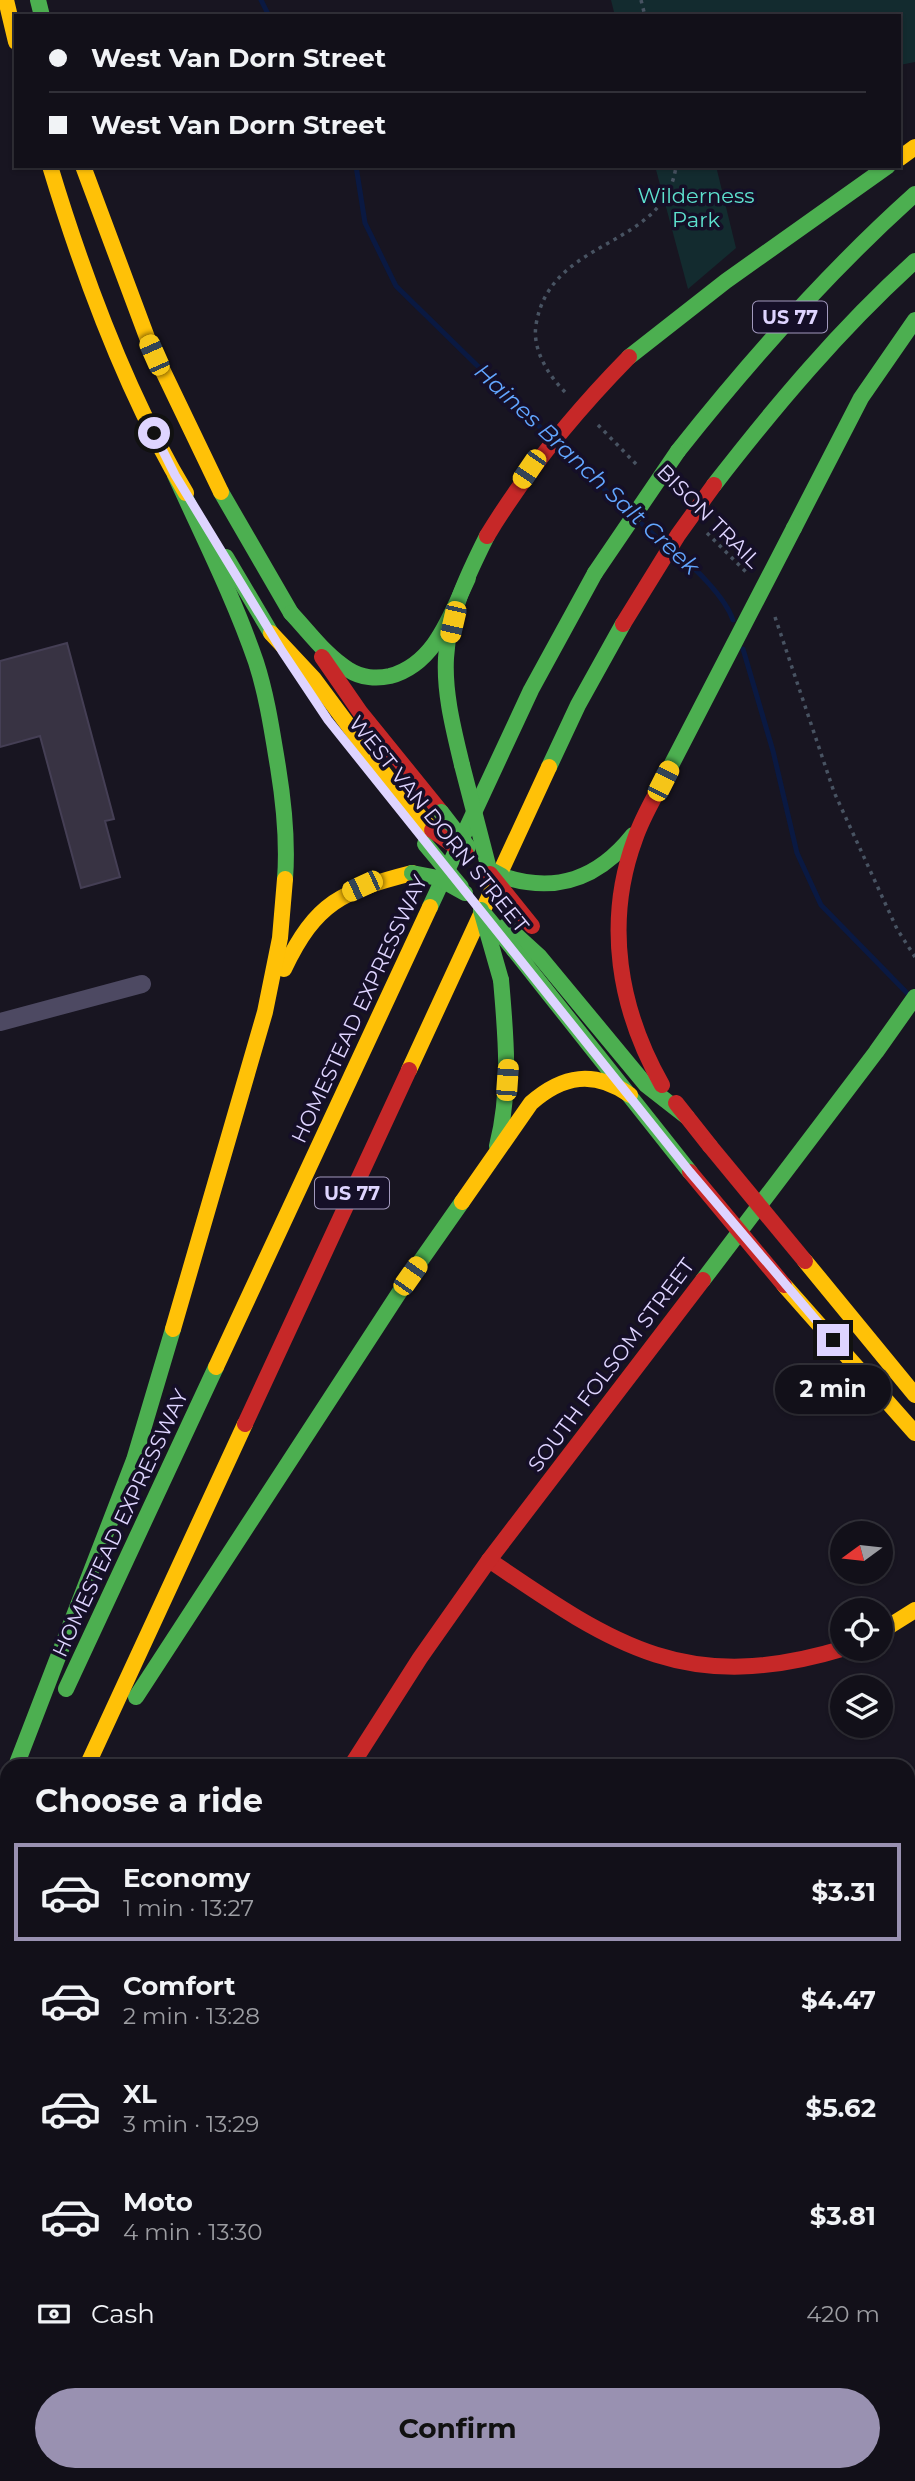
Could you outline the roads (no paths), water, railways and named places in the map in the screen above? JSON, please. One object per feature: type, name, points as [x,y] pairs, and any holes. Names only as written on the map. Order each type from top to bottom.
[{"type":"main road","points":[[6,0],[14,33]]},
{"type":"main road","points":[[19,1759],[134,1460],[265,1012],[280,938],[287,850],[279,758],[257,663],[237,611],[107,327],[79,255],[51,168]]},
{"type":"main road","name":"WEST VAN DORN STREET","points":[[84,168],[106,237],[139,320],[185,425],[222,497],[291,612],[360,712],[441,812],[464,847]]},
{"type":"main road","points":[[291,612],[349,670],[379,678],[396,676],[411,669],[425,658],[434,645],[507,500],[536,460],[590,396],[629,357],[726,281],[885,168]]},
{"type":"main road","name":"HOMESTEAD EXPRESSWAY","points":[[32,1759],[531,690],[595,573],[678,451],[772,336],[838,267],[915,194]]},
{"type":"main road","name":"US 77","points":[[92,1759],[573,718],[623,624],[678,535],[714,485],[799,379],[849,325],[915,261]]},
{"type":"main road","points":[[662,1086],[639,1044],[626,1002],[619,962],[620,900],[633,842],[861,398],[915,320]]},
{"type":"main road","points":[[175,475],[271,633],[314,679],[429,837],[464,847],[487,869],[512,880],[550,885],[576,879],[615,857],[647,813]]},
{"type":"main road","points":[[468,578],[453,622],[445,672],[462,765],[487,869],[506,926],[519,949],[646,1085],[687,1117]]},
{"type":"main road","name":"WEST VAN DORN STREET","points":[[429,837],[465,893],[519,949],[690,1172],[784,1285],[915,1433]]},
{"type":"main road","points":[[464,847],[501,980],[508,1063],[498,1142],[485,1169]]},
{"type":"main road","name":"WEST VAN DORN STREET","points":[[487,869],[915,1395]]},
{"type":"main road","points":[[265,1012],[304,930],[336,899],[362,886],[412,873],[438,878],[465,893]]},
{"type":"main road","points":[[480,906],[506,926]]},
{"type":"main road","name":"SOUTH FOLSOM STREET","points":[[355,1759],[420,1658],[489,1560],[915,997]]},
{"type":"main road","points":[[94,1759],[410,1276],[531,1103],[547,1088],[573,1079],[593,1078],[608,1081],[630,1095]]},
{"type":"main road","points":[[489,1560],[592,1628],[622,1644],[654,1656],[692,1665],[760,1668],[799,1662],[830,1653]]},
{"type":"main road","points":[[893,1624],[915,1611]]},
{"type":"street","points":[[0,1022],[142,984]]},
{"type":"waterway","name":"Haines Branch Salt Creek","points":[[261,0],[268,14]]},
{"type":"waterway","name":"Haines Branch Salt Creek","points":[[356,168],[365,223],[396,286],[546,433]]},
{"type":"waterway","name":"Haines Branch Salt Creek","points":[[561,447],[627,511]]},
{"type":"waterway","name":"Haines Branch Salt Creek","points":[[642,524],[661,541]]},
{"type":"waterway","name":"Haines Branch Salt Creek","points":[[677,553],[717,593],[733,620]]},
{"type":"waterway","name":"Haines Branch Salt Creek","points":[[743,649],[773,751],[797,853],[821,905],[908,994]]},
{"type":"park label","name":"Wilderness Park","points":[[696,207]]}]
